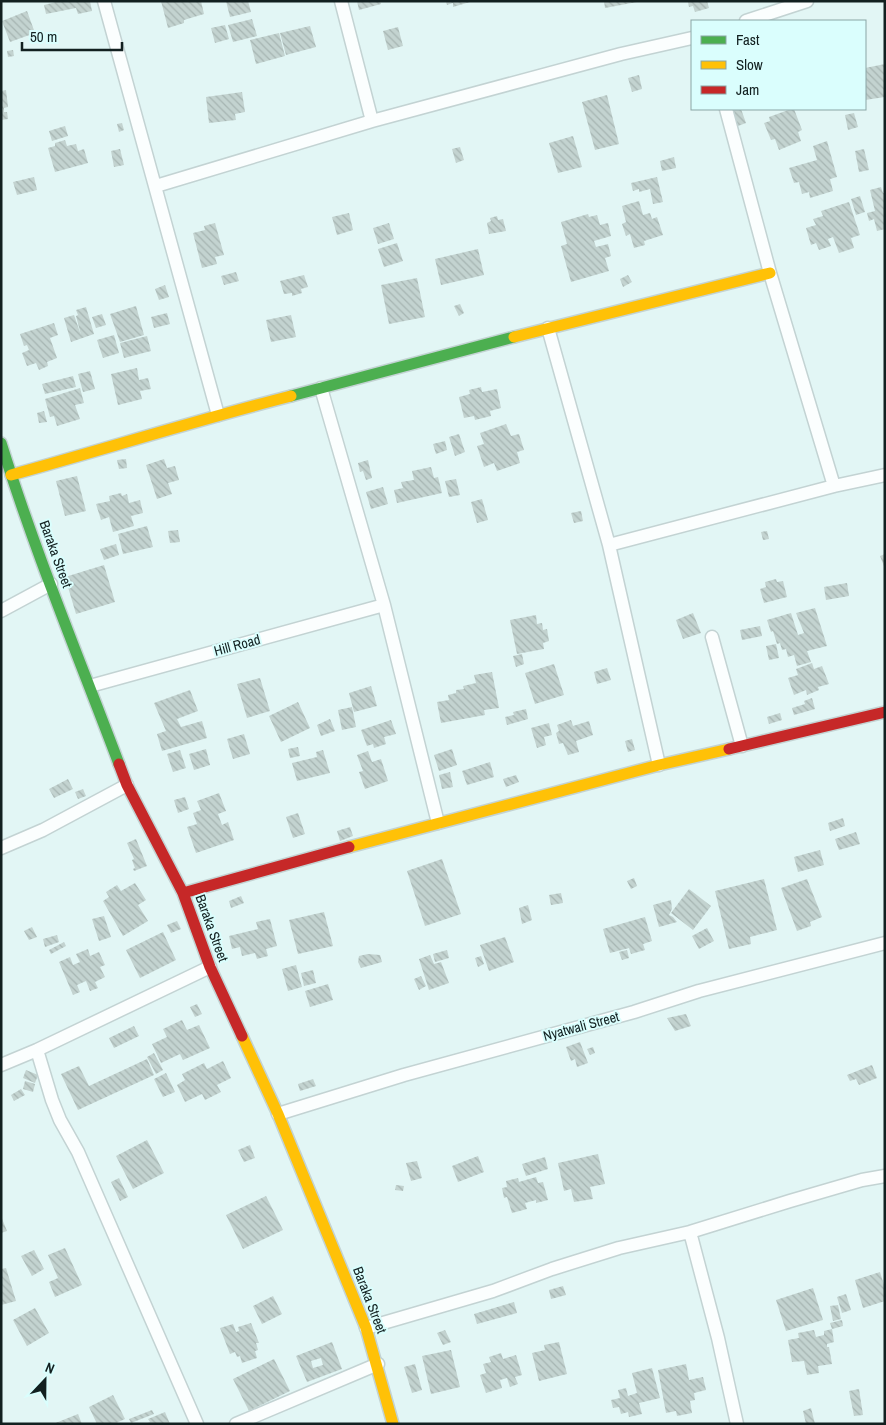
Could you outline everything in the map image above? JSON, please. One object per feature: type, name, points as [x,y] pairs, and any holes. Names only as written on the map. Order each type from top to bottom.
[{"type":"street","points":[[104,1],[218,415]]},
{"type":"street","points":[[341,1],[372,121]]},
{"type":"street","points":[[749,20],[807,1]]},
{"type":"street","points":[[156,186],[372,121],[621,54],[691,38]]},
{"type":"street","points":[[726,110],[770,273],[834,486]]},
{"type":"street","points":[[11,475],[218,415],[548,328],[770,273]]},
{"type":"street","points":[[548,328],[609,545],[659,766]]},
{"type":"street","points":[[321,388],[384,605],[438,823]]},
{"type":"street","name":"Baraka Street","points":[[1,442],[11,475],[51,584],[127,785],[183,894],[210,967],[278,1114],[366,1328],[378,1364],[393,1424]]},
{"type":"street","points":[[609,545],[834,486],[885,475]]},
{"type":"street","points":[[1,611],[51,584]]},
{"type":"street","name":"Hill Road","points":[[90,686],[384,605]]},
{"type":"street","points":[[712,637],[742,746]]},
{"type":"street","points":[[183,894],[438,823],[659,766],[885,712]]},
{"type":"street","points":[[1,848],[43,830],[127,785]]},
{"type":"street","name":"Nyatwali Street","points":[[278,1114],[413,1073],[634,1012],[699,991],[885,943]]},
{"type":"street","points":[[1,1065],[37,1050],[210,967]]},
{"type":"street","points":[[37,1050],[60,1120],[78,1152],[197,1424]]},
{"type":"street","points":[[366,1328],[493,1291],[619,1248],[690,1232],[862,1180],[885,1176]]},
{"type":"street","points":[[690,1232],[718,1338],[737,1424]]},
{"type":"street","points":[[236,1424],[378,1364]]},
{"type":"building","points":[[60,1],[90,1],[92,11],[78,14],[76,8],[46,14],[44,5]]},
{"type":"building","points":[[161,1],[201,1],[204,14],[184,20],[184,23],[168,28]]},
{"type":"building","points":[[226,1],[248,1],[251,12],[230,17]]},
{"type":"building","points":[[357,1],[380,1],[381,4],[359,10]]},
{"type":"building","points":[[446,1],[470,2],[453,7],[453,3],[447,5]]},
{"type":"building","points":[[604,1],[637,1],[637,2],[605,8]]},
{"type":"building","points":[[707,1],[709,8],[695,12],[693,6],[689,7],[688,2]]},
{"type":"building","points":[[27,11],[35,33],[10,42],[2,21]]},
{"type":"building","points":[[252,19],[257,36],[233,42],[228,25]]},
{"type":"building","points":[[225,25],[229,39],[215,43],[211,28]]},
{"type":"building","points":[[310,26],[316,47],[286,55],[280,33]]},
{"type":"building","points":[[398,27],[403,46],[388,50],[383,31]]},
{"type":"building","points":[[279,33],[285,56],[256,64],[250,40]]},
{"type":"building","points":[[13,50],[14,56],[8,57],[7,51]]},
{"type":"building","points":[[885,64],[885,97],[866,100],[866,68]]},
{"type":"building","points":[[639,75],[642,89],[632,92],[628,78]]},
{"type":"building","points":[[6,90],[8,107],[4,108],[4,112],[7,112],[8,119],[1,120],[1,91]]},
{"type":"building","points":[[242,92],[245,112],[235,114],[236,120],[209,123],[206,97]]},
{"type":"building","points":[[607,95],[619,144],[595,150],[582,102]]},
{"type":"building","points":[[741,110],[746,123],[738,126],[732,111]]},
{"type":"building","points":[[788,110],[794,110],[802,130],[798,132],[801,141],[779,150],[775,139],[771,140],[764,123],[770,121],[769,117]]},
{"type":"building","points":[[854,113],[858,127],[848,130],[845,115]]},
{"type":"building","points":[[122,123],[124,130],[119,132],[117,124]]},
{"type":"building","points":[[65,126],[68,136],[52,141],[49,131]]},
{"type":"building","points":[[573,136],[582,167],[558,173],[549,143]]},
{"type":"building","points":[[65,140],[67,146],[76,144],[78,151],[84,149],[88,163],[55,172],[48,148],[55,146],[55,143]]},
{"type":"building","points":[[827,141],[837,177],[830,179],[833,191],[810,198],[809,192],[802,194],[799,182],[794,183],[789,168],[817,160],[813,146]]},
{"type":"building","points":[[460,147],[464,160],[456,163],[452,149]]},
{"type":"building","points":[[120,149],[124,165],[114,167],[111,151]]},
{"type":"building","points":[[864,149],[869,170],[859,172],[855,151]]},
{"type":"building","points":[[674,157],[676,168],[662,171],[660,161]]},
{"type":"building","points":[[34,177],[37,190],[17,195],[13,182]]},
{"type":"building","points":[[657,177],[663,202],[653,204],[650,189],[639,192],[639,189],[633,191],[631,183]]},
{"type":"building","points":[[881,187],[883,193],[885,193],[885,229],[877,231],[874,219],[869,221],[867,213],[875,211],[870,190]]},
{"type":"building","points":[[860,196],[865,212],[856,215],[851,199]]},
{"type":"building","points":[[639,201],[643,215],[650,213],[652,219],[657,217],[663,235],[644,241],[645,245],[634,248],[630,234],[626,236],[622,224],[626,222],[622,206]]},
{"type":"building","points":[[849,202],[860,235],[851,238],[854,248],[839,253],[833,237],[828,239],[831,246],[819,250],[816,243],[811,245],[806,228],[816,225],[813,219],[823,216],[821,211]]},
{"type":"building","points":[[349,213],[353,230],[337,235],[332,217]]},
{"type":"building","points":[[588,214],[589,217],[597,215],[600,225],[608,223],[611,236],[594,241],[596,247],[608,244],[611,256],[605,258],[609,271],[571,282],[561,246],[567,244],[561,222]]},
{"type":"building","points":[[497,216],[498,220],[503,219],[506,231],[489,234],[487,223],[491,221],[490,218]]},
{"type":"building","points":[[215,223],[224,255],[215,257],[217,264],[202,268],[193,233],[205,230],[204,226]]},
{"type":"building","points":[[389,223],[394,239],[378,244],[373,228]]},
{"type":"building","points":[[397,243],[403,261],[384,267],[378,249]]},
{"type":"building","points":[[478,249],[484,275],[441,285],[435,259]]},
{"type":"building","points":[[236,272],[239,281],[224,285],[221,276]]},
{"type":"building","points":[[304,275],[308,287],[301,289],[302,293],[292,296],[292,293],[284,294],[280,281]]},
{"type":"building","points":[[628,275],[632,282],[623,287],[620,279]]},
{"type":"building","points":[[417,278],[425,317],[389,324],[381,285]]},
{"type":"building","points":[[165,285],[169,297],[159,300],[155,289]]},
{"type":"building","points":[[460,304],[464,313],[459,316],[454,306]]},
{"type":"building","points":[[136,306],[144,335],[120,342],[110,314]]},
{"type":"building","points":[[86,307],[94,334],[71,342],[64,318],[74,315],[81,335],[76,310]]},
{"type":"building","points":[[167,313],[170,324],[154,328],[151,317]]},
{"type":"building","points":[[102,314],[106,325],[96,328],[92,317]]},
{"type":"building","points":[[291,315],[296,337],[271,342],[266,320]]},
{"type":"building","points":[[54,323],[58,335],[50,338],[57,358],[47,362],[48,366],[39,370],[36,363],[27,366],[22,353],[29,350],[27,345],[24,346],[20,334]]},
{"type":"building","points":[[114,335],[119,353],[103,358],[97,340]]},
{"type":"building","points":[[147,336],[151,351],[124,358],[120,343]]},
{"type":"building","points":[[137,368],[139,380],[148,378],[151,389],[140,391],[142,399],[118,405],[111,374]]},
{"type":"building","points":[[90,371],[95,389],[83,392],[78,374]]},
{"type":"building","points":[[73,376],[76,387],[45,394],[42,384]]},
{"type":"building","points":[[481,387],[482,392],[497,389],[501,408],[490,411],[491,416],[475,420],[474,416],[464,418],[459,397],[470,394],[469,390]]},
{"type":"building","points":[[80,388],[84,403],[75,405],[80,419],[57,426],[54,416],[50,417],[45,399]]},
{"type":"building","points":[[44,411],[47,422],[39,423],[37,413]]},
{"type":"building","points":[[506,424],[511,436],[519,434],[524,450],[517,452],[520,463],[497,471],[494,463],[484,467],[477,446],[484,444],[480,433]]},
{"type":"building","points":[[459,434],[465,452],[455,456],[449,437]]},
{"type":"building","points":[[445,441],[447,450],[436,454],[433,444]]},
{"type":"building","points":[[126,459],[127,468],[119,469],[117,460]]},
{"type":"building","points":[[164,459],[167,468],[175,466],[179,480],[168,483],[172,494],[157,499],[146,465]]},
{"type":"building","points":[[368,460],[372,478],[366,480],[363,471],[360,472],[358,463]]},
{"type":"building","points":[[431,467],[434,478],[438,477],[442,493],[397,503],[394,490],[403,488],[401,482],[414,480],[412,471]]},
{"type":"building","points":[[77,476],[86,511],[65,516],[56,481]]},
{"type":"building","points":[[456,479],[460,495],[449,497],[445,481]]},
{"type":"building","points":[[383,487],[388,504],[371,509],[366,492]]},
{"type":"building","points":[[121,493],[122,496],[127,494],[129,503],[140,500],[143,513],[131,516],[134,526],[113,532],[109,517],[101,520],[96,504],[110,501],[109,496]]},
{"type":"building","points":[[482,499],[488,520],[477,523],[471,502]]},
{"type":"building","points":[[581,511],[583,521],[574,523],[571,513]]},
{"type":"building","points":[[147,526],[153,547],[123,554],[118,534]]},
{"type":"building","points":[[178,530],[180,542],[170,543],[168,531]]},
{"type":"building","points":[[767,531],[769,539],[763,540],[761,532]]},
{"type":"building","points":[[116,544],[119,555],[104,560],[100,549]]},
{"type":"building","points":[[885,554],[885,569],[880,556]]},
{"type":"building","points":[[104,565],[115,602],[76,614],[65,577]]},
{"type":"building","points":[[776,579],[777,582],[783,581],[787,597],[764,603],[760,589],[766,587],[765,582]]},
{"type":"building","points":[[847,583],[849,596],[826,600],[824,587]]},
{"type":"building","points":[[815,608],[827,646],[807,651],[811,662],[797,666],[794,655],[788,657],[786,649],[782,650],[780,643],[777,644],[767,620],[791,613],[798,635],[804,633],[796,613]]},
{"type":"building","points":[[693,613],[701,633],[683,639],[676,620]]},
{"type":"building","points":[[536,615],[537,624],[542,623],[543,630],[547,629],[549,641],[543,643],[544,649],[517,654],[510,620]]},
{"type":"building","points":[[760,626],[762,636],[742,640],[740,630]]},
{"type":"building","points":[[776,644],[779,658],[769,660],[766,646]]},
{"type":"building","points":[[522,654],[524,664],[516,667],[513,656]]},
{"type":"building","points":[[812,663],[814,669],[822,666],[829,684],[818,687],[819,690],[807,695],[806,690],[794,695],[788,678],[798,675],[796,669]]},
{"type":"building","points":[[554,664],[564,695],[535,704],[525,673]]},
{"type":"building","points":[[607,668],[611,680],[597,684],[594,672]]},
{"type":"building","points":[[492,672],[499,708],[484,710],[485,715],[441,723],[437,702],[449,700],[448,695],[456,693],[456,690],[464,689],[463,686],[476,683],[474,675]]},
{"type":"building","points":[[260,678],[270,711],[247,718],[237,684]]},
{"type":"building","points":[[371,686],[377,706],[354,712],[349,693]]},
{"type":"building","points":[[190,690],[198,711],[177,719],[181,727],[202,721],[207,738],[162,751],[157,734],[166,731],[154,703]]},
{"type":"building","points":[[812,698],[815,709],[794,715],[792,708],[805,704],[804,701]]},
{"type":"building","points":[[298,702],[310,728],[281,742],[269,716]]},
{"type":"building","points":[[352,707],[356,727],[342,730],[338,710]]},
{"type":"building","points":[[526,709],[528,719],[507,725],[505,717],[514,715],[513,712]]},
{"type":"building","points":[[780,713],[782,720],[769,724],[767,717]]},
{"type":"building","points":[[330,719],[335,731],[321,736],[317,725]]},
{"type":"building","points":[[391,720],[396,734],[384,737],[386,744],[374,748],[373,744],[367,746],[361,730]]},
{"type":"building","points":[[571,720],[573,726],[589,721],[593,735],[576,741],[579,752],[568,755],[563,743],[559,744],[556,733],[559,731],[557,725]]},
{"type":"building","points":[[549,723],[552,735],[544,737],[546,745],[537,748],[531,728]]},
{"type":"building","points":[[244,734],[250,754],[233,759],[227,739]]},
{"type":"building","points":[[632,739],[635,750],[628,752],[625,741]]},
{"type":"building","points":[[298,747],[300,756],[290,758],[288,749]]},
{"type":"building","points":[[206,749],[210,765],[194,770],[189,754]]},
{"type":"building","points":[[452,749],[457,765],[439,771],[434,755]]},
{"type":"building","points":[[180,750],[186,768],[173,772],[167,754]]},
{"type":"building","points":[[323,750],[330,773],[297,781],[292,763],[317,757],[316,752]]},
{"type":"building","points":[[368,751],[372,762],[381,759],[388,781],[365,789],[359,772],[363,771],[357,755]]},
{"type":"building","points":[[490,762],[494,777],[467,785],[462,771]]},
{"type":"building","points":[[450,772],[453,787],[442,789],[439,775]]},
{"type":"building","points":[[516,775],[519,782],[506,787],[503,779]]},
{"type":"building","points":[[68,779],[73,789],[54,798],[49,789]]},
{"type":"building","points":[[83,789],[86,796],[78,799],[75,792]]},
{"type":"building","points":[[219,793],[226,811],[218,814],[222,825],[228,822],[234,840],[196,853],[187,827],[197,824],[193,813],[201,810],[197,801]]},
{"type":"building","points":[[185,797],[189,809],[178,813],[174,800]]},
{"type":"building","points":[[298,813],[305,834],[293,838],[286,817]]},
{"type":"building","points":[[843,818],[845,826],[830,831],[828,823]]},
{"type":"building","points":[[350,827],[353,836],[340,841],[337,831]]},
{"type":"building","points":[[856,832],[860,844],[839,850],[835,839]]},
{"type":"building","points":[[136,839],[147,866],[134,871],[133,869],[135,868],[132,860],[134,859],[127,843]]},
{"type":"building","points":[[820,850],[824,865],[798,872],[794,857]]},
{"type":"building","points":[[442,859],[461,914],[425,926],[407,871]]},
{"type":"building","points":[[634,878],[637,886],[631,889],[627,881]]},
{"type":"building","points":[[764,879],[777,930],[750,937],[751,944],[729,949],[715,891]]},
{"type":"building","points":[[807,879],[822,917],[810,922],[811,926],[797,931],[781,888]]},
{"type":"building","points":[[135,883],[146,900],[138,905],[148,921],[123,936],[103,901],[109,897],[106,892],[117,885],[121,891]]},
{"type":"building","points":[[689,889],[711,906],[693,930],[671,913]]},
{"type":"building","points":[[561,893],[563,903],[551,905],[549,895]]},
{"type":"building","points":[[241,896],[244,903],[231,908],[229,901]]},
{"type":"building","points":[[671,900],[672,909],[669,915],[677,922],[659,927],[653,905]]},
{"type":"building","points":[[528,905],[532,920],[522,924],[519,908]]},
{"type":"building","points":[[324,912],[333,946],[298,954],[289,920]]},
{"type":"building","points":[[104,916],[111,937],[99,941],[92,919]]},
{"type":"building","points":[[645,917],[652,941],[643,944],[645,950],[631,954],[629,948],[610,953],[603,929]]},
{"type":"building","points":[[270,919],[277,946],[266,949],[268,956],[257,959],[255,953],[242,956],[240,947],[232,949],[229,936],[258,929],[256,922]]},
{"type":"building","points":[[177,921],[181,929],[171,933],[167,925]]},
{"type":"building","points":[[32,927],[37,937],[29,940],[24,931]]},
{"type":"building","points":[[707,928],[714,941],[699,949],[692,936]]},
{"type":"building","points":[[163,932],[176,960],[140,978],[126,950]]},
{"type":"building","points":[[57,935],[59,942],[45,947],[43,939]]},
{"type":"building","points":[[505,937],[514,962],[489,971],[480,945]]},
{"type":"building","points":[[64,942],[66,946],[51,954],[49,950]]},
{"type":"building","points":[[88,949],[90,956],[99,952],[105,965],[100,967],[105,977],[95,982],[98,988],[90,991],[86,981],[77,985],[80,992],[73,995],[59,962],[70,957],[73,965],[80,962],[76,954]]},
{"type":"building","points":[[447,950],[449,958],[435,962],[433,954]]},
{"type":"building","points":[[627,950],[629,958],[622,960],[619,952]]},
{"type":"building","points":[[368,954],[380,955],[382,962],[361,968],[358,962],[359,956]]},
{"type":"building","points":[[430,955],[434,964],[441,962],[449,983],[429,990],[419,959]]},
{"type":"building","points":[[481,956],[484,964],[478,967],[475,958]]},
{"type":"building","points":[[296,965],[302,987],[288,991],[282,969]]},
{"type":"building","points":[[313,970],[316,983],[304,986],[301,973]]},
{"type":"building","points":[[421,976],[426,986],[419,990],[414,979]]},
{"type":"building","points":[[328,984],[333,1000],[310,1007],[305,991]]},
{"type":"building","points":[[197,1004],[202,1014],[195,1017],[190,1007]]},
{"type":"building","points":[[686,1014],[691,1026],[675,1031],[667,1018]]},
{"type":"building","points":[[182,1020],[187,1030],[199,1025],[210,1048],[183,1060],[180,1054],[161,1063],[152,1044],[167,1037],[163,1029]]},
{"type":"building","points":[[134,1026],[139,1036],[114,1048],[109,1038]]},
{"type":"building","points":[[580,1042],[588,1063],[577,1067],[575,1059],[571,1061],[566,1047]]},
{"type":"building","points":[[593,1047],[595,1053],[590,1055],[587,1049]]},
{"type":"building","points":[[154,1053],[163,1070],[156,1074],[147,1057]]},
{"type":"building","points":[[147,1059],[154,1075],[78,1110],[61,1074],[79,1066],[89,1086]]},
{"type":"building","points":[[223,1061],[231,1078],[217,1085],[221,1092],[205,1100],[202,1094],[185,1102],[177,1085],[185,1080],[182,1074],[204,1063],[207,1069]]},
{"type":"building","points":[[872,1065],[877,1078],[859,1085],[856,1079],[850,1081],[847,1075]]},
{"type":"building","points":[[26,1070],[38,1075],[35,1083],[23,1078]]},
{"type":"building","points":[[166,1073],[175,1092],[163,1097],[154,1079]]},
{"type":"building","points":[[313,1079],[316,1086],[300,1091],[298,1084]]},
{"type":"building","points":[[25,1081],[35,1084],[33,1092],[23,1089]]},
{"type":"building","points":[[21,1089],[25,1095],[14,1101],[11,1095]]},
{"type":"building","points":[[147,1140],[164,1173],[133,1189],[116,1156]]},
{"type":"building","points":[[250,1145],[255,1158],[244,1162],[238,1150]]},
{"type":"building","points":[[598,1154],[605,1184],[590,1187],[593,1199],[574,1202],[571,1189],[564,1191],[558,1163]]},
{"type":"building","points":[[478,1156],[484,1172],[458,1182],[452,1166]]},
{"type":"building","points":[[545,1157],[548,1169],[526,1176],[522,1164]]},
{"type":"building","points":[[417,1161],[422,1178],[411,1181],[406,1163]]},
{"type":"building","points":[[536,1177],[538,1183],[543,1182],[548,1200],[536,1203],[536,1200],[525,1203],[527,1209],[512,1213],[507,1197],[504,1198],[502,1188],[507,1187],[506,1181],[518,1178],[519,1182]]},
{"type":"building","points":[[119,1178],[128,1197],[120,1201],[111,1182]]},
{"type":"building","points":[[396,1185],[404,1186],[403,1191],[395,1190]]},
{"type":"building","points":[[266,1196],[283,1230],[243,1249],[226,1215]]},
{"type":"building","points":[[1,1216],[7,1231],[1,1233]]},
{"type":"building","points":[[65,1248],[82,1285],[55,1297],[49,1282],[58,1278],[48,1255]]},
{"type":"building","points":[[34,1250],[44,1269],[32,1276],[21,1256]]},
{"type":"building","points":[[6,1268],[16,1301],[1,1305],[1,1269]]},
{"type":"building","points":[[880,1272],[885,1288],[885,1301],[863,1308],[855,1280]]},
{"type":"building","points":[[563,1286],[566,1295],[551,1299],[549,1290]]},
{"type":"building","points":[[813,1288],[823,1320],[786,1331],[776,1300]]},
{"type":"building","points":[[846,1294],[851,1310],[842,1313],[837,1297]]},
{"type":"building","points":[[273,1296],[282,1314],[262,1324],[253,1306]]},
{"type":"building","points":[[514,1302],[517,1313],[477,1324],[474,1314]]},
{"type":"building","points":[[838,1305],[841,1319],[833,1321],[830,1306]]},
{"type":"building","points":[[35,1308],[49,1333],[27,1346],[13,1320]]},
{"type":"building","points":[[842,1320],[843,1326],[832,1329],[830,1323]]},
{"type":"building","points":[[251,1323],[259,1343],[256,1343],[258,1350],[255,1351],[257,1358],[242,1363],[240,1356],[237,1357],[235,1352],[230,1354],[220,1328],[233,1324],[236,1332],[239,1331],[238,1327]]},
{"type":"building","points":[[832,1329],[834,1342],[827,1344],[827,1347],[829,1347],[832,1364],[818,1366],[819,1373],[807,1375],[804,1361],[792,1362],[788,1340],[799,1338],[798,1333],[814,1330],[816,1337],[824,1335],[824,1331]]},
{"type":"building","points":[[445,1330],[451,1342],[443,1345],[437,1333]]},
{"type":"building","points":[[332,1342],[342,1369],[307,1382],[296,1356]],"holes":[[[321,1358],[323,1365],[313,1368],[311,1361]]]},
{"type":"building","points":[[559,1342],[567,1374],[539,1381],[532,1353],[545,1350],[544,1345]]},
{"type":"building","points":[[451,1350],[460,1387],[431,1394],[422,1356]]},
{"type":"building","points":[[501,1353],[503,1359],[516,1355],[522,1375],[515,1377],[518,1384],[510,1387],[507,1378],[500,1380],[502,1388],[486,1393],[480,1375],[486,1373],[483,1364],[491,1362],[489,1357]]},
{"type":"building","points":[[274,1359],[290,1391],[249,1411],[233,1379]]},
{"type":"building","points":[[415,1364],[422,1390],[412,1393],[404,1367]]},
{"type":"building","points":[[686,1364],[689,1380],[703,1377],[706,1390],[694,1393],[695,1400],[690,1401],[692,1413],[677,1416],[676,1411],[666,1413],[658,1370]]},
{"type":"building","points":[[652,1368],[660,1398],[639,1403],[642,1414],[629,1417],[628,1412],[621,1414],[619,1407],[613,1408],[611,1400],[620,1398],[618,1390],[626,1388],[628,1396],[637,1393],[632,1373]]},
{"type":"building","points":[[859,1389],[863,1415],[854,1416],[849,1391]]},
{"type":"building","points":[[113,1395],[125,1419],[114,1424],[97,1424],[89,1407]]},
{"type":"building","points":[[811,1408],[815,1424],[806,1424],[803,1411]]},
{"type":"building","points":[[152,1410],[154,1414],[131,1423],[129,1419]]},
{"type":"building","points":[[165,1412],[170,1424],[146,1424],[150,1422],[148,1419]]},
{"type":"building","points":[[78,1414],[82,1424],[53,1424]]},
{"type":"traffic: fast","points":[[291,396],[514,337]]},
{"type":"traffic: fast","points":[[1,443],[43,565],[119,764]]},
{"type":"traffic: slow","points":[[514,337],[770,273]]},
{"type":"traffic: slow","points":[[11,475],[291,396]]},
{"type":"traffic: slow","points":[[349,847],[659,765],[729,749]]},
{"type":"traffic: slow","points":[[242,1036],[278,1114],[366,1328],[393,1424]]},
{"type":"traffic: jam","points":[[729,749],[885,712]]},
{"type":"traffic: jam","points":[[119,764],[127,785],[183,893],[210,967],[242,1036]]},
{"type":"traffic: jam","points":[[183,893],[349,847]]}]
